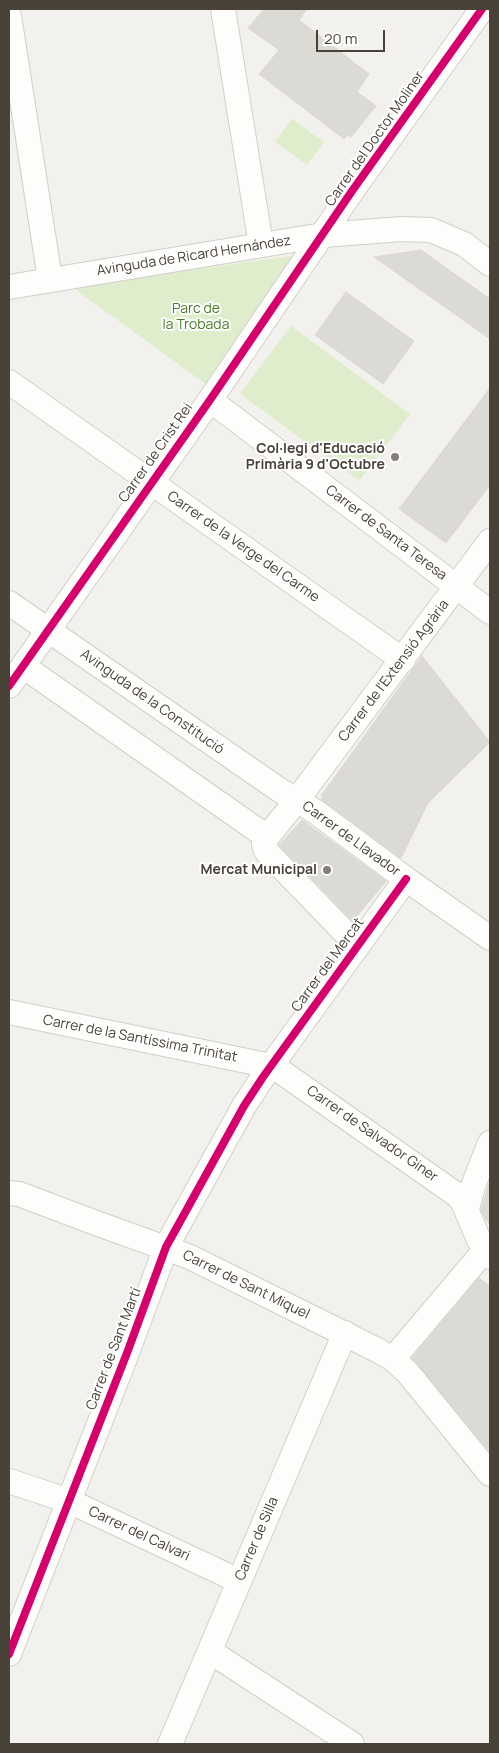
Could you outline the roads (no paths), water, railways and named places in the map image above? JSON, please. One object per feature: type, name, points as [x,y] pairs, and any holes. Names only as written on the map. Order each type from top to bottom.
[{"type":"street","points":[[223,9],[261,245]]},
{"type":"street","name":"Carrer del Doctor Moliner","points":[[324,235],[352,191],[484,12]]},
{"type":"street","points":[[9,16],[50,279]]},
{"type":"street","name":"Carrer del Doctor Moliner","points":[[352,191],[358,216],[370,231]]},
{"type":"street","name":"Avinguda de Ricard Hernández","points":[[9,287],[324,235],[402,229],[431,230],[464,244],[490,264]]},
{"type":"street","name":"Carrer de Crist Rei","points":[[9,686],[324,235]]},
{"type":"street","name":"Carrer de la Verge del Carme","points":[[9,382],[403,660]]},
{"type":"street","name":"Carrer de Santa Teresa","points":[[210,400],[490,612]]},
{"type":"street","name":"Carrer de l'Extensió Agrària","points":[[297,800],[490,541]]},
{"type":"street","name":"Avinguda de la Constitució","points":[[9,603],[278,789],[297,800]]},
{"type":"street","points":[[23,666],[267,837],[264,844],[266,852],[357,945]]},
{"type":"street","name":"Carrer de Llavador","points":[[267,837],[297,800],[490,938]]},
{"type":"street","name":"Carrer del Mercat","points":[[270,1066],[406,879]]},
{"type":"street","name":"Carrer de la Santíssima Trinitat","points":[[9,1012],[270,1066]]},
{"type":"street","name":"Carrer de Salvador Giner","points":[[270,1066],[447,1186],[463,1202],[469,1219],[488,1254]]},
{"type":"street","name":"Carrer de Sant Martí","points":[[9,1654],[166,1247],[244,1106],[270,1066]]},
{"type":"street","points":[[467,1209],[473,1186],[490,1143]]},
{"type":"street","name":"Carrer de Sant Miquel","points":[[9,1193],[19,1194],[190,1257],[345,1333],[393,1359],[408,1373],[490,1473]]},
{"type":"street","points":[[393,1359],[488,1254]]},
{"type":"street","name":"Carrer de Silla","points":[[170,1744],[345,1333]]},
{"type":"street","name":"Carrer del Calvari","points":[[9,1481],[69,1501],[239,1581]]},
{"type":"street","points":[[210,1652],[352,1744]]},
{"type":"place","name":"Col·legi d'Educació Primària 9 d'Octubre","points":[[395,457]]},
{"type":"place","name":"Mercat Municipal","points":[[327,870]]},
{"type":"park label","name":"Parc de la Trobada","points":[[196,318]]}]
